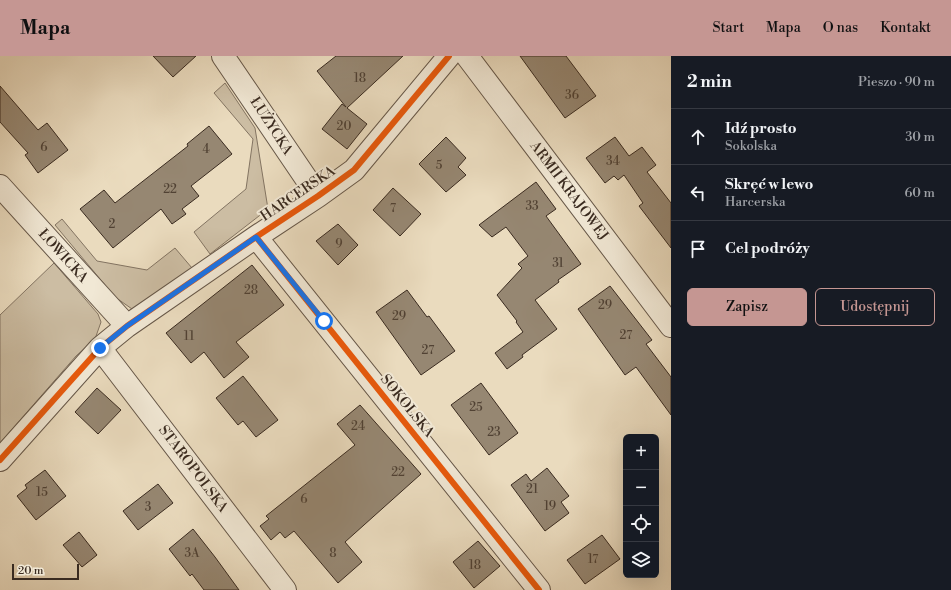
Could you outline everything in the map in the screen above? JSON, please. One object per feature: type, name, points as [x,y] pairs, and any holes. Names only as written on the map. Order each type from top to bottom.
[{"type":"street","name":"ŁUŻYCKA","points":[[224,56],[318,196]]},
{"type":"street","name":"HARCERSKA","points":[[0,460],[100,348],[127,326],[354,170],[449,56]]},
{"type":"street","name":"ARMII KRAJOWEJ","points":[[467,56],[671,326]]},
{"type":"street","name":"ŁOWICKA","points":[[0,186],[127,326]]},
{"type":"street","name":"SOKOLSKA","points":[[256,237],[539,590]]},
{"type":"street","name":"STAROPOLSKA","points":[[100,348],[285,590]]},
{"type":"shaded area","points":[[225,83],[255,128],[268,209],[210,254],[194,232],[246,189],[253,139],[214,93]]},
{"type":"shaded area","points":[[62,219],[97,261],[147,270],[175,248],[192,268],[138,308],[132,309],[115,297],[55,225]]},
{"type":"shaded area","points":[[54,263],[98,314],[101,322],[95,339],[76,356],[0,443],[0,315]]},
{"type":"building","points":[[153,56],[196,56],[173,77]]},
{"type":"building","points":[[336,56],[403,56],[347,108],[367,124],[347,149],[322,129],[342,104],[346,107],[317,71]]},
{"type":"building","points":[[520,56],[566,56],[596,96],[565,118]]},
{"type":"building","points":[[0,86],[38,130],[47,123],[68,150],[38,173],[25,155],[28,153],[0,122]]},
{"type":"building","points":[[209,126],[232,154],[191,186],[199,196],[182,209],[186,214],[172,224],[161,209],[113,248],[80,209],[104,190],[115,203],[188,146],[187,144]]},
{"type":"building","points":[[446,137],[466,158],[458,167],[466,175],[446,192],[419,164]]},
{"type":"building","points":[[615,137],[629,156],[642,147],[656,165],[647,172],[671,203],[671,248],[639,206],[643,203],[624,175],[618,180],[614,176],[605,183],[586,158]]},
{"type":"building","points":[[536,182],[556,209],[546,216],[581,264],[558,280],[559,282],[535,300],[557,329],[522,355],[523,357],[507,369],[495,353],[523,332],[516,322],[517,321],[497,295],[522,268],[518,264],[528,256],[506,227],[492,237],[479,225]]},
{"type":"building","points":[[393,188],[421,214],[400,236],[373,210]]},
{"type":"building","points":[[338,224],[358,245],[338,265],[316,241]]},
{"type":"building","points":[[252,265],[284,305],[236,342],[249,357],[224,378],[204,352],[191,363],[166,333]]},
{"type":"building","points":[[610,286],[652,340],[646,344],[671,377],[671,415],[636,367],[625,375],[578,309]]},
{"type":"building","points":[[407,290],[427,317],[429,316],[455,351],[421,375],[376,312]]},
{"type":"building","points":[[243,376],[278,420],[256,437],[243,421],[238,425],[216,398]]},
{"type":"building","points":[[481,383],[518,433],[489,455],[451,405]]},
{"type":"building","points":[[97,388],[121,410],[98,434],[75,412]]},
{"type":"building","points":[[360,405],[421,474],[345,542],[362,562],[338,583],[294,531],[285,538],[280,532],[271,540],[260,526],[269,519],[266,516],[355,445],[337,424]]},
{"type":"building","points":[[547,468],[569,496],[561,502],[569,513],[545,531],[511,485],[526,474],[531,481]]},
{"type":"building","points":[[45,470],[66,496],[36,520],[17,496],[27,488],[25,485]]},
{"type":"building","points":[[158,484],[173,503],[138,530],[123,511]]},
{"type":"building","points":[[193,529],[239,590],[204,590],[192,574],[190,576],[169,549]]},
{"type":"building","points":[[79,532],[97,555],[82,567],[63,545]]},
{"type":"building","points":[[602,535],[620,559],[585,584],[567,560]]},
{"type":"building","points":[[478,541],[500,566],[474,588],[453,562]]},
{"type":"cycle path","points":[[0,460],[100,348],[127,326],[354,170],[449,56]]},
{"type":"cycle path","points":[[256,237],[539,590]]},
{"type":"route","points":[[100,348],[127,326],[256,237],[324,321]]}]
